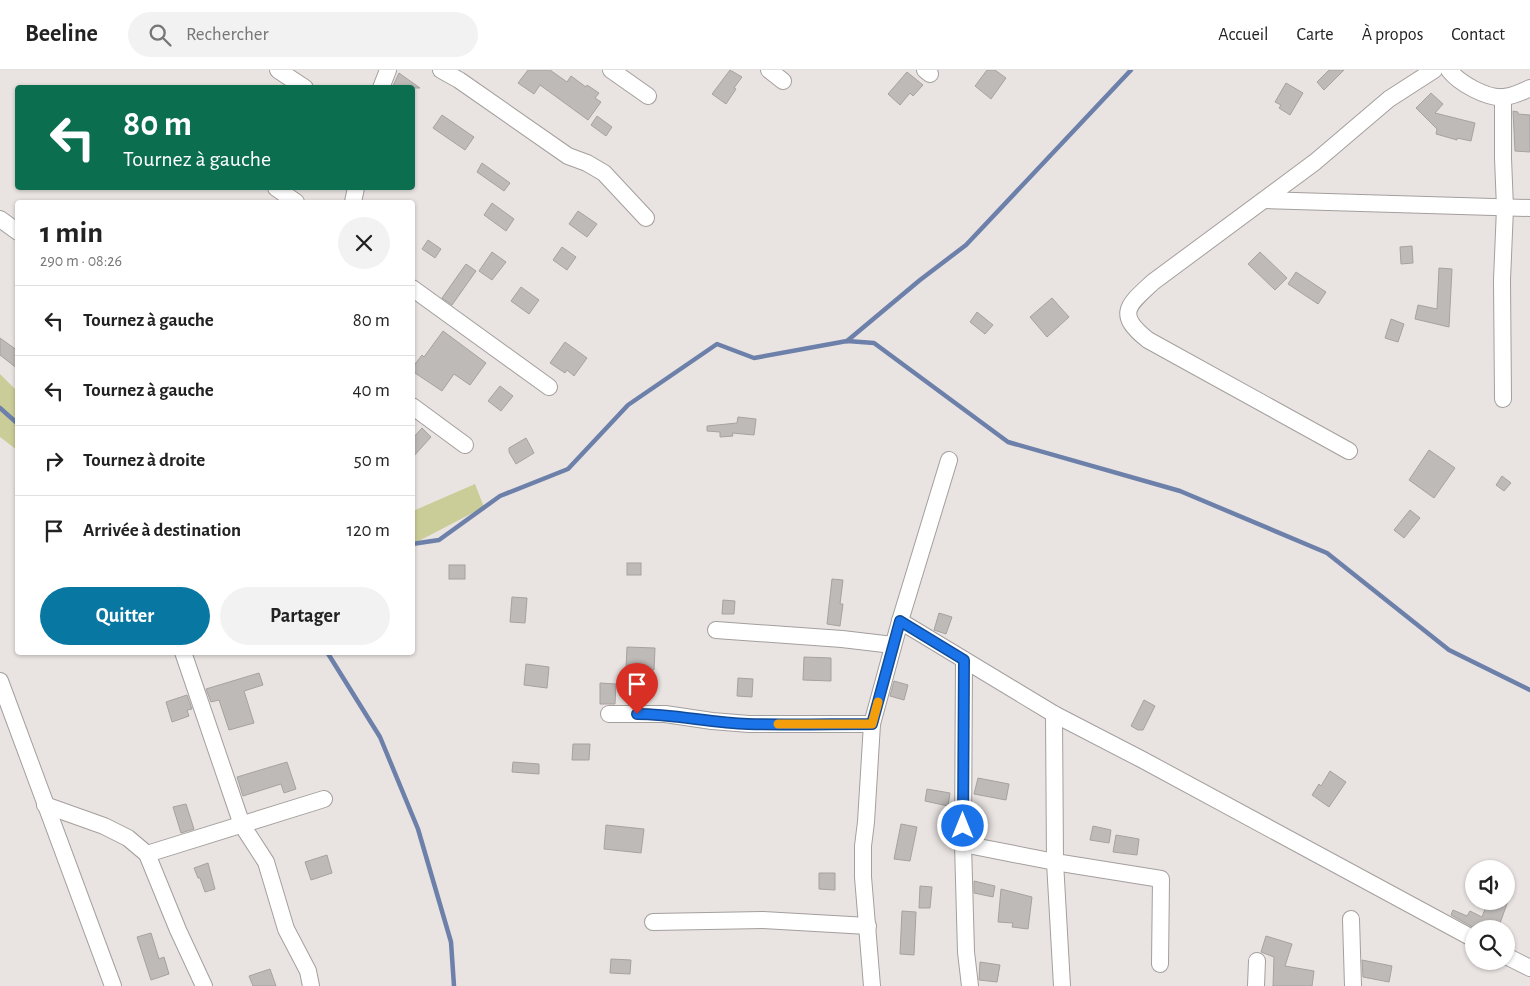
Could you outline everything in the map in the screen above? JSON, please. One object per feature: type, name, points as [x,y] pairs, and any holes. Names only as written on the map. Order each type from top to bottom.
[{"type":"street","points":[[278,70],[300,85]]},
{"type":"street","points":[[382,85],[388,70]]},
{"type":"street","points":[[441,70],[462,75],[568,156],[587,163],[604,173],[646,218]]},
{"type":"street","points":[[611,70],[648,96]]},
{"type":"street","points":[[769,70],[784,81]]},
{"type":"street","points":[[1349,451],[1148,340],[1136,331],[1128,318],[1127,310],[1132,301],[1153,282],[1315,162],[1388,99],[1434,70]]},
{"type":"street","points":[[1449,70],[1454,76],[1476,90],[1503,98],[1530,88]]},
{"type":"street","points":[[1503,98],[1505,208],[1502,280],[1504,399]]},
{"type":"street","points":[[279,190],[293,200]]},
{"type":"street","points":[[1265,200],[1530,208]]},
{"type":"street","points":[[0,219],[15,230]]},
{"type":"street","points":[[415,290],[549,387]]},
{"type":"street","points":[[415,408],[465,445]]},
{"type":"street","points":[[872,986],[862,846],[866,822],[872,724],[900,621],[949,460]]},
{"type":"street","points":[[900,621],[1054,714],[1465,934]]},
{"type":"street","points":[[716,630],[842,639],[893,646]]},
{"type":"street","points":[[184,655],[242,825],[266,862],[286,929],[308,971],[311,986]]},
{"type":"street","points":[[964,660],[963,844],[966,952],[970,986]]},
{"type":"street","points":[[0,681],[113,986]]},
{"type":"street","points":[[609,714],[665,714],[749,724],[872,724]]},
{"type":"street","points":[[1054,714],[1055,862],[1062,986]]},
{"type":"street","points":[[146,854],[324,799]]},
{"type":"street","points":[[46,805],[104,826],[128,838],[146,854],[204,986]]},
{"type":"street","points":[[963,844],[1055,862],[1161,879],[1160,964]]},
{"type":"street","points":[[1351,919],[1353,986]]},
{"type":"street","points":[[652,922],[763,920],[868,926]]},
{"type":"street","points":[[1515,960],[1530,968]]},
{"type":"street","points":[[1256,986],[1257,961]]},
{"type":"green space","points":[[0,374],[15,389],[15,448],[0,437]]},
{"type":"green space","points":[[475,484],[484,507],[415,543],[415,510]]},
{"type":"building","points":[[528,70],[550,70],[567,82],[571,76],[586,87],[587,85],[599,93],[595,98],[601,102],[588,120],[540,85],[534,94],[518,83]]},
{"type":"building","points":[[730,70],[742,77],[726,104],[712,94]]},
{"type":"building","points":[[987,70],[995,70],[1006,78],[991,99],[975,86]]},
{"type":"building","points":[[1329,70],[1344,70],[1324,90],[1317,82]]},
{"type":"building","points":[[907,72],[923,85],[913,96],[910,93],[900,105],[888,94]]},
{"type":"building","points":[[399,73],[420,88],[415,88],[415,85],[393,85]]},
{"type":"building","points":[[1286,83],[1303,93],[1290,115],[1279,108],[1281,105],[1275,102]]},
{"type":"building","points":[[1431,93],[1443,104],[1435,113],[1475,123],[1471,141],[1457,138],[1457,140],[1436,134],[1437,129],[1416,108]]},
{"type":"building","points":[[1513,111],[1518,112],[1518,114],[1530,115],[1530,152],[1515,151]]},
{"type":"building","points":[[442,115],[474,137],[465,150],[433,128]]},
{"type":"building","points":[[597,116],[612,127],[606,136],[591,125]]},
{"type":"building","points":[[482,163],[510,183],[504,191],[477,172]]},
{"type":"building","points":[[492,203],[514,219],[506,231],[484,215]]},
{"type":"building","points":[[578,211],[597,224],[587,237],[569,224]]},
{"type":"building","points":[[428,240],[441,249],[435,258],[422,249]]},
{"type":"building","points":[[1412,246],[1413,263],[1401,264],[1400,247]]},
{"type":"building","points":[[562,247],[576,257],[567,270],[553,260]]},
{"type":"building","points":[[492,252],[506,262],[492,280],[479,271]]},
{"type":"building","points":[[1260,252],[1287,278],[1275,290],[1248,264]]},
{"type":"building","points":[[466,264],[476,271],[452,305],[442,298]]},
{"type":"building","points":[[1439,268],[1452,269],[1449,327],[1415,319],[1418,305],[1437,309]]},
{"type":"building","points":[[1296,272],[1326,292],[1318,304],[1288,284]]},
{"type":"building","points":[[521,287],[539,300],[529,314],[511,301]]},
{"type":"building","points":[[1052,298],[1069,317],[1047,337],[1030,317]]},
{"type":"building","points":[[977,312],[993,325],[985,334],[970,322]]},
{"type":"building","points":[[1391,319],[1404,324],[1398,342],[1385,338]]},
{"type":"building","points":[[443,331],[486,363],[470,385],[454,374],[442,391],[415,373],[415,364],[422,355],[424,357]]},
{"type":"building","points":[[0,338],[15,349],[15,367],[0,355]]},
{"type":"building","points":[[565,342],[587,358],[574,376],[567,370],[565,373],[550,363]]},
{"type":"building","points":[[500,386],[513,396],[501,411],[488,401]]},
{"type":"building","points":[[738,417],[756,419],[754,435],[732,433],[733,436],[720,437],[720,432],[707,431],[707,426],[737,423]]},
{"type":"building","points":[[422,428],[431,437],[415,455],[415,436]]},
{"type":"building","points":[[526,438],[534,453],[516,464],[509,452],[509,448]]},
{"type":"building","points":[[1429,450],[1455,468],[1434,498],[1409,480]]},
{"type":"building","points":[[1502,476],[1511,483],[1504,491],[1496,485]]},
{"type":"building","points":[[1410,510],[1420,518],[1404,538],[1394,530]]},
{"type":"building","points":[[627,563],[641,563],[641,575],[627,575]]},
{"type":"building","points":[[449,565],[465,565],[465,579],[449,579]]},
{"type":"building","points":[[832,579],[843,580],[840,604],[843,604],[840,626],[827,624]]},
{"type":"building","points":[[512,597],[527,598],[525,623],[510,622]]},
{"type":"building","points":[[723,600],[735,601],[734,614],[722,614]]},
{"type":"building","points":[[939,613],[952,617],[946,634],[934,630]]},
{"type":"building","points":[[627,647],[655,648],[654,670],[626,669]]},
{"type":"building","points":[[804,657],[831,658],[831,681],[803,680]]},
{"type":"building","points":[[526,664],[549,667],[547,688],[524,685]]},
{"type":"building","points":[[259,673],[263,685],[244,691],[254,723],[229,730],[219,700],[211,702],[206,689]]},
{"type":"building","points":[[738,678],[753,679],[752,697],[737,696]]},
{"type":"building","points":[[894,681],[908,685],[904,700],[890,696]]},
{"type":"building","points":[[600,683],[616,684],[615,704],[600,704]]},
{"type":"building","points":[[187,695],[192,709],[187,710],[189,716],[172,722],[166,702]]},
{"type":"building","points":[[1144,700],[1155,706],[1143,730],[1138,730],[1131,726]]},
{"type":"building","points":[[573,744],[590,744],[589,760],[572,760]]},
{"type":"building","points":[[287,762],[296,789],[284,793],[281,784],[243,796],[237,777]]},
{"type":"building","points":[[513,762],[539,764],[539,774],[512,772]]},
{"type":"building","points":[[1330,771],[1346,782],[1329,807],[1312,795],[1319,784],[1321,786]]},
{"type":"building","points":[[978,778],[1009,784],[1006,800],[974,794]]},
{"type":"building","points":[[927,789],[950,793],[948,806],[925,801]]},
{"type":"building","points":[[186,804],[194,829],[181,833],[173,807]]},
{"type":"building","points":[[901,824],[917,827],[910,861],[894,859]]},
{"type":"building","points":[[606,825],[644,829],[641,853],[604,849]]},
{"type":"building","points":[[1093,826],[1111,830],[1109,843],[1090,840]]},
{"type":"building","points":[[1116,835],[1139,839],[1137,855],[1113,852]]},
{"type":"building","points":[[327,855],[332,873],[311,880],[305,862]]},
{"type":"building","points":[[208,863],[215,889],[205,892],[194,868]]},
{"type":"building","points":[[819,873],[835,873],[835,890],[819,889]]},
{"type":"building","points":[[974,881],[995,886],[993,897],[974,893]]},
{"type":"building","points":[[920,886],[932,887],[930,908],[919,908]]},
{"type":"building","points":[[1001,889],[1032,897],[1028,929],[1012,927],[1013,923],[998,922]]},
{"type":"building","points":[[1453,910],[1467,916],[1470,911],[1482,917],[1485,910],[1505,910],[1501,920],[1465,920],[1465,923],[1451,915]]},
{"type":"building","points":[[902,911],[916,912],[914,955],[900,954]]},
{"type":"building","points":[[151,933],[159,959],[164,957],[169,974],[151,980],[137,937]]},
{"type":"building","points":[[1266,936],[1292,944],[1285,966],[1314,971],[1312,986],[1273,986],[1274,957],[1261,952]]},
{"type":"building","points":[[611,959],[631,960],[630,974],[610,973]]},
{"type":"building","points":[[1362,960],[1392,966],[1389,982],[1363,977]]},
{"type":"building","points":[[980,962],[1000,965],[997,982],[979,980]]},
{"type":"building","points":[[270,969],[276,986],[253,986],[249,976]]},
{"type":"waterway","points":[[847,341],[920,280],[966,245],[1131,70]]},
{"type":"waterway","points":[[415,544],[439,540],[500,496],[568,469],[628,405],[717,344],[754,358],[847,341],[874,343],[1008,442],[1180,491],[1327,553],[1449,650],[1530,690]]},
{"type":"waterway","points":[[0,408],[15,421]]},
{"type":"waterway","points":[[329,655],[380,737],[418,829],[451,942],[454,986]]},
{"type":"slow traffic","points":[[778,724],[872,724],[878,702]]},
{"type":"route","points":[[637,714],[665,714],[749,724],[872,724],[900,621],[964,660],[963,826]]}]
